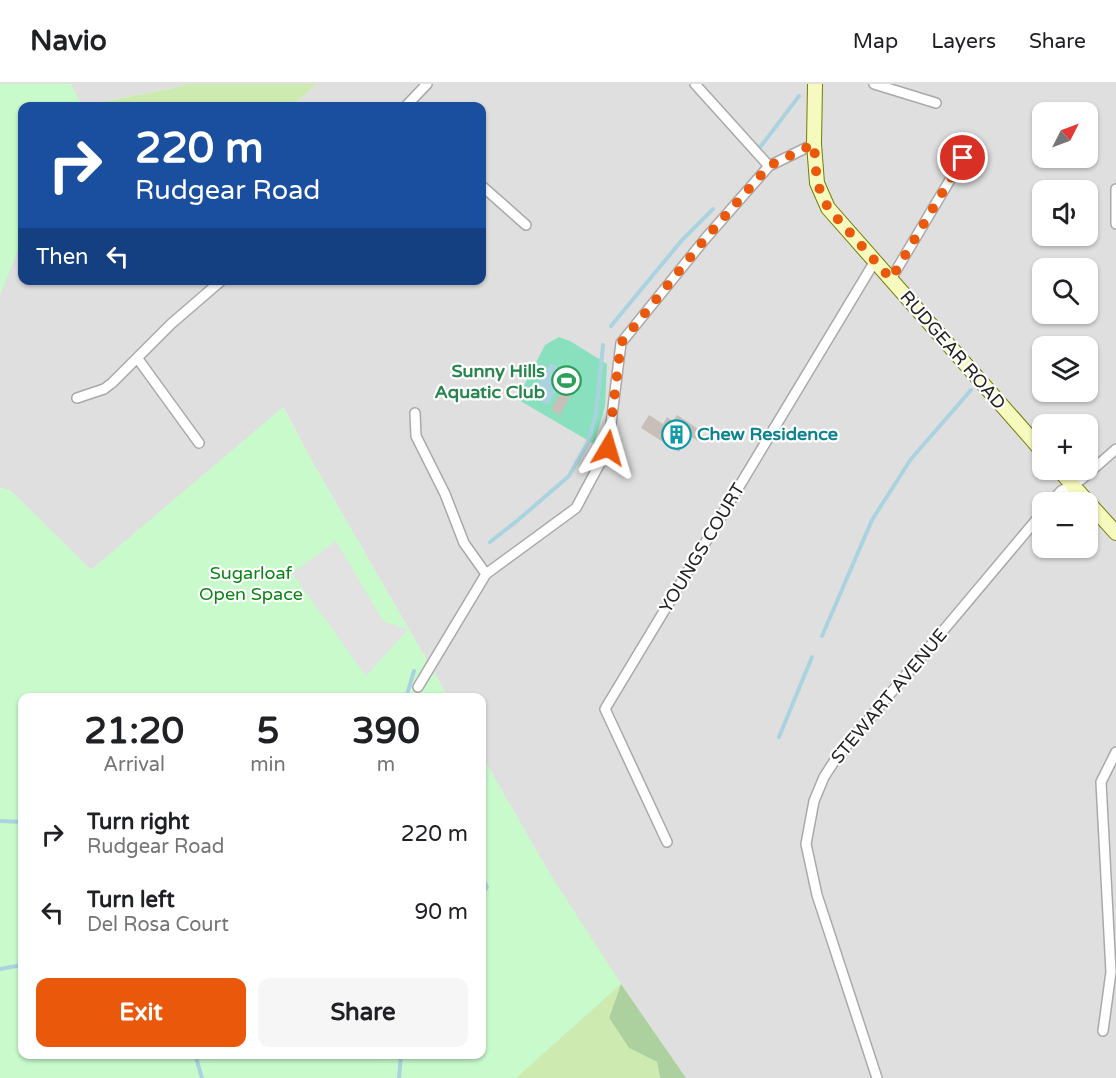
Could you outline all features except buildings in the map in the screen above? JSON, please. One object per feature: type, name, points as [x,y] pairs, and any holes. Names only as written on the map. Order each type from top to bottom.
[{"type":"street","points":[[410,102],[427,84]]},
{"type":"street","points":[[695,84],[769,166]]},
{"type":"street","name":"RUDGEAR ROAD","points":[[815,84],[814,144],[817,183],[828,208],[1032,440]]},
{"type":"street","points":[[874,84],[936,103]]},
{"type":"street","points":[[418,687],[486,574],[576,508],[608,448],[621,343],[705,239],[769,166],[814,144]]},
{"type":"street","points":[[891,279],[963,158]]},
{"type":"street","points":[[1116,189],[1116,224]]},
{"type":"street","points":[[486,190],[526,225]]},
{"type":"street","name":"YOUNGS COURT","points":[[667,842],[605,709],[875,261]]},
{"type":"street","points":[[77,398],[104,389],[138,359],[171,324],[216,285]]},
{"type":"street","points":[[138,359],[200,443]]},
{"type":"street","points":[[415,413],[416,436],[445,494],[464,543],[486,574]]},
{"type":"street","points":[[1060,492],[1082,479],[1116,449]]},
{"type":"street","points":[[1068,480],[1116,533]]},
{"type":"street","name":"STEWART AVENUE","points":[[877,1078],[817,895],[806,844],[814,801],[824,777],[837,757],[1032,525]]},
{"type":"street","points":[[1103,1031],[1111,972],[1101,782],[1116,752]]},
{"type":"shaded area","points":[[71,84],[184,84],[101,102],[79,102]]},
{"type":"shaded area","points":[[317,84],[1116,84],[1116,1078],[686,1078],[621,984],[548,871],[486,763],[486,693],[446,693],[313,463],[284,408],[91,570],[10,490],[0,488],[0,295],[18,250],[18,285],[486,285],[486,102],[297,102]]},
{"type":"shaded area","points":[[336,541],[383,621],[408,629],[366,676],[292,573]]},
{"type":"green space","points":[[0,84],[71,84],[80,102],[18,102],[18,250],[0,295]]},
{"type":"green space","points":[[0,84],[71,84],[80,102],[18,102],[18,250],[0,295]]},
{"type":"green space","points":[[184,84],[317,84],[297,102],[102,102]]},
{"type":"green space","name":"Sunny Hills Aquatic Club","points":[[559,337],[570,341],[607,364],[605,406],[594,444],[517,399],[545,345]]},
{"type":"green space","name":"Sugarloaf Open Space","points":[[283,407],[446,693],[18,693],[18,1059],[486,1059],[486,763],[548,871],[621,984],[516,1078],[0,1078],[0,488],[10,490],[91,570]]},
{"type":"green space","points":[[548,871],[621,984],[609,1018],[629,1048],[657,1062],[660,1078],[459,1078],[477,1059],[486,1059],[486,1043]]},
{"type":"green space","points":[[621,984],[686,1078],[660,1078],[657,1062],[629,1048],[609,1018]]},
{"type":"water","points":[[550,363],[566,372],[548,405],[532,397]]},
{"type":"waterway","points":[[761,146],[799,96]]},
{"type":"waterway","points":[[611,326],[682,240],[713,209]]},
{"type":"waterway","points":[[490,542],[569,476],[588,442],[596,414],[603,345]]},
{"type":"waterway","points":[[822,636],[872,520],[911,459],[971,390]]},
{"type":"waterway","points":[[779,737],[812,657]]},
{"type":"waterway","points":[[407,693],[414,671]]},
{"type":"waterway","points":[[0,821],[18,822]]},
{"type":"waterway","points":[[0,969],[18,966]]},
{"type":"waterway","points":[[196,1059],[202,1078]]},
{"type":"waterway","points":[[399,1078],[401,1059]]},
{"type":"place","name":"Sunny Hills Aquatic Club","points":[[566,381]]},
{"type":"place","name":"Chew Residence","points":[[676,434]]},
{"type":"route","points":[[608,448],[621,343],[705,239],[769,166],[814,144],[817,183],[828,208],[891,279],[963,158]]}]
